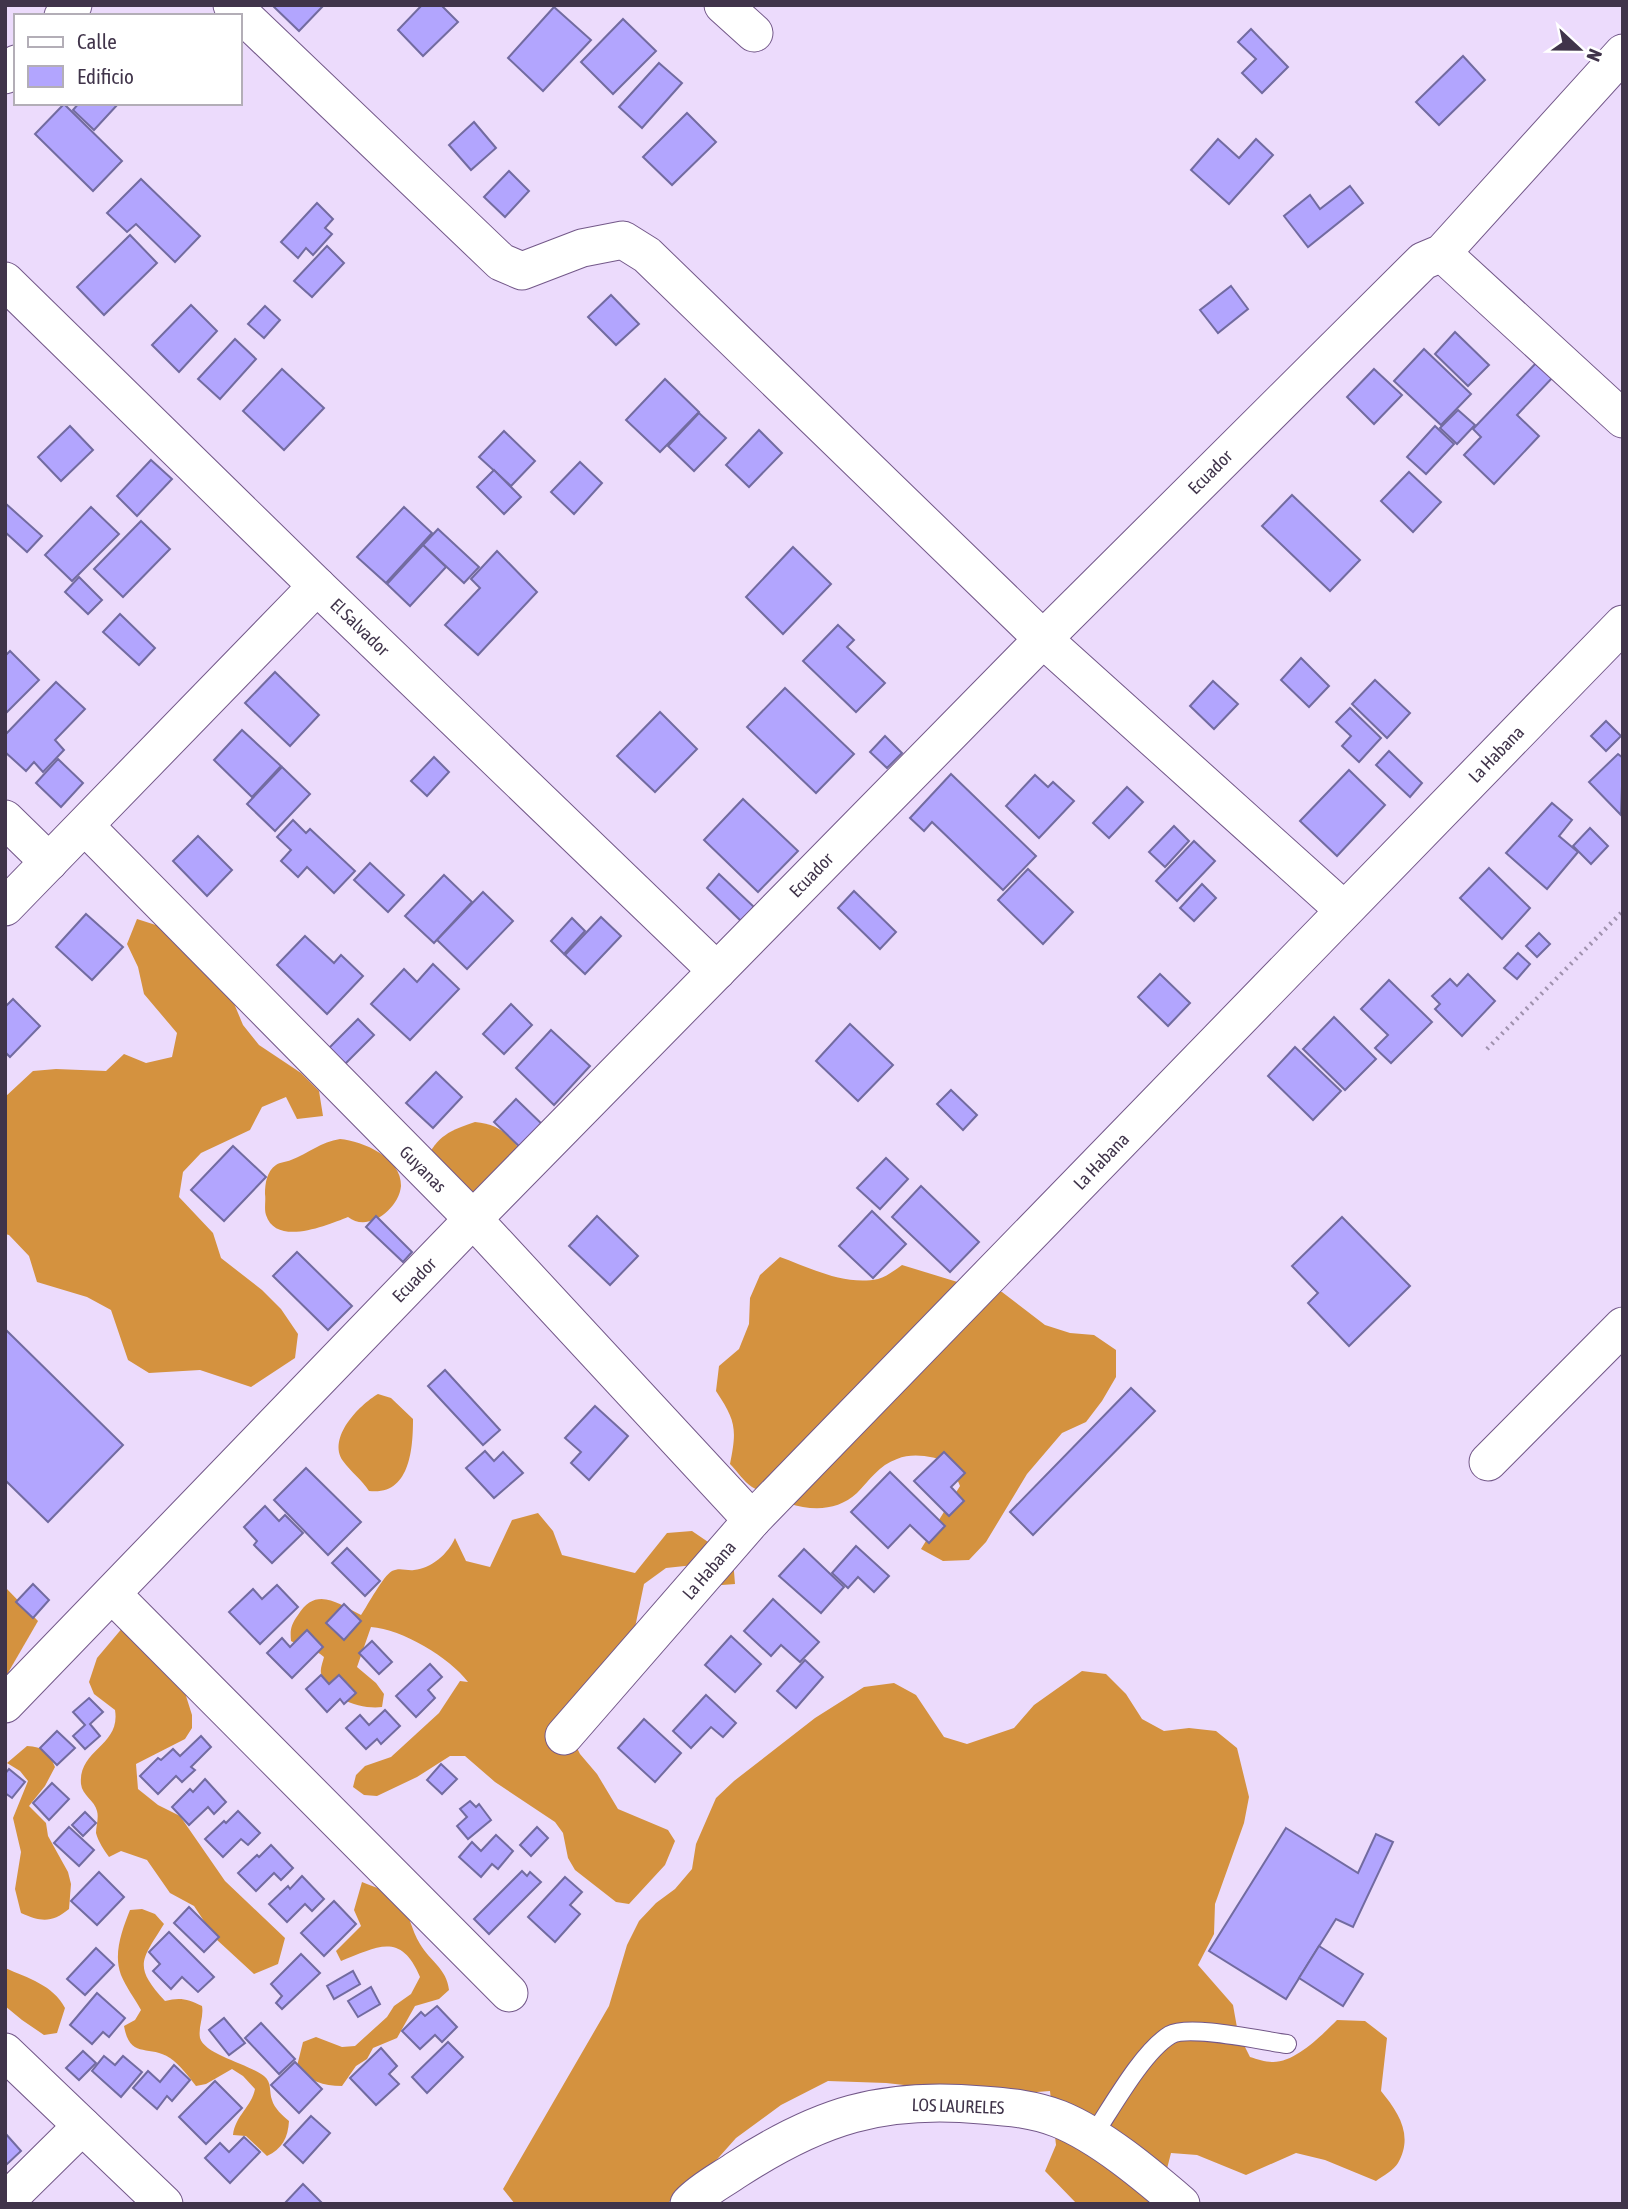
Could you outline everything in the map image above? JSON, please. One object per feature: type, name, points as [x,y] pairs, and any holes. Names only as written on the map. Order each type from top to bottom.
[{"type":"street","points":[[723,5],[754,33]]},
{"type":"street","points":[[242,15],[501,262],[522,271],[582,248],[623,240],[647,255],[1043,639],[1344,910]]},
{"type":"street","name":"Ecuador","points":[[5,1704],[473,1219],[1043,639],[1423,261],[1441,253],[1623,53]]},
{"type":"street","points":[[1441,253],[1623,419]]},
{"type":"street","name":"El Salvador","points":[[5,281],[717,971]]},
{"type":"street","points":[[5,907],[317,586]]},
{"type":"street","name":"La Habana","points":[[564,1736],[752,1520],[1623,624]]},
{"type":"street","points":[[5,819],[49,862]]},
{"type":"street","name":"Guyanas","points":[[85,826],[473,1219],[752,1520]]},
{"type":"street","points":[[1488,1462],[1623,1326]]},
{"type":"street","points":[[112,1594],[509,1993]]},
{"type":"street","points":[[5,2052],[164,2204]]},
{"type":"street","name":"LOS LAURELES","points":[[688,2204],[776,2145],[827,2121],[878,2107],[927,2101],[1031,2109],[1062,2120],[1139,2167],[1181,2204]]},
{"type":"street","points":[[5,2202],[82,2126]]},
{"type":"lane","points":[[1092,2137],[1145,2059],[1171,2034],[1200,2031],[1287,2045]]},
{"type":"path","points":[[1487,1049],[1623,911]]},
{"type":"shaded area","points":[[137,919],[162,927],[233,1001],[243,1025],[259,1045],[301,1073],[319,1091],[323,1116],[297,1119],[286,1097],[262,1107],[250,1130],[201,1153],[183,1172],[179,1197],[213,1233],[221,1258],[262,1290],[281,1309],[298,1334],[295,1358],[251,1387],[200,1370],[149,1373],[128,1360],[111,1310],[87,1297],[37,1282],[29,1256],[5,1234],[5,1097],[33,1071],[106,1071],[124,1054],[146,1063],[172,1057],[177,1033],[144,994],[138,967],[127,944]]},
{"type":"shaded area","points":[[475,1122],[500,1129],[518,1147],[478,1222],[426,1161],[435,1145],[445,1135]]},
{"type":"shaded area","points":[[340,1139],[370,1147],[395,1167],[401,1186],[395,1203],[381,1216],[364,1222],[348,1217],[328,1225],[291,1232],[272,1225],[265,1207],[265,1186],[270,1171],[278,1164]]},
{"type":"shaded area","points":[[780,1257],[840,1278],[866,1281],[878,1279],[902,1265],[977,1288],[1002,1292],[1045,1325],[1070,1333],[1094,1335],[1116,1350],[1116,1377],[1102,1401],[1086,1422],[1062,1433],[1027,1474],[986,1542],[969,1560],[943,1561],[921,1549],[960,1486],[950,1462],[917,1456],[897,1459],[880,1469],[845,1502],[819,1508],[791,1504],[764,1494],[749,1485],[730,1464],[734,1433],[728,1410],[716,1391],[719,1366],[739,1349],[749,1324],[750,1298],[760,1275]]},
{"type":"shaded area","points":[[378,1394],[391,1398],[413,1419],[412,1444],[401,1478],[383,1491],[369,1491],[343,1461],[339,1442],[354,1414]]},
{"type":"shaded area","points":[[538,1513],[553,1531],[562,1555],[635,1573],[667,1533],[692,1531],[733,1559],[735,1584],[709,1586],[694,1565],[666,1568],[644,1584],[633,1637],[574,1742],[618,1809],[668,1830],[675,1841],[665,1865],[629,1904],[616,1902],[575,1870],[568,1858],[563,1833],[555,1822],[495,1782],[465,1756],[450,1756],[417,1777],[377,1796],[364,1795],[353,1787],[356,1775],[365,1766],[391,1757],[439,1713],[460,1681],[468,1682],[450,1664],[411,1639],[371,1627],[357,1667],[376,1683],[384,1694],[382,1707],[364,1706],[345,1700],[329,1689],[321,1673],[324,1657],[291,1641],[294,1622],[312,1601],[320,1599],[335,1602],[361,1615],[388,1574],[398,1569],[421,1569],[433,1563],[444,1555],[455,1538],[466,1561],[490,1567],[512,1520]]},
{"type":"shaded area","points":[[5,1587],[38,1621],[5,1678]]},
{"type":"shaded area","points":[[124,1626],[175,1661],[192,1715],[192,1728],[185,1739],[136,1764],[138,1789],[158,1805],[180,1816],[225,1881],[285,1938],[278,1964],[254,1974],[216,1939],[194,1906],[170,1893],[147,1860],[121,1851],[109,1857],[97,1836],[97,1811],[82,1788],[82,1772],[92,1755],[112,1732],[115,1710],[94,1694],[89,1682],[97,1658]]},
{"type":"shaded area","points":[[1082,1671],[1106,1674],[1126,1694],[1142,1719],[1164,1731],[1189,1728],[1216,1731],[1237,1748],[1249,1797],[1244,1823],[1215,1904],[1214,1934],[1198,1965],[1233,2005],[1238,2033],[1250,2057],[1272,2062],[1290,2058],[1308,2047],[1337,2020],[1365,2021],[1387,2038],[1381,2091],[1398,2116],[1404,2133],[1403,2153],[1394,2168],[1376,2181],[1325,2160],[1296,2153],[1246,2175],[1197,2155],[1171,2153],[1158,2204],[1077,2204],[1045,2171],[1056,2145],[1050,2091],[995,2095],[886,2083],[828,2081],[781,2105],[736,2138],[696,2183],[666,2204],[515,2204],[503,2189],[609,2006],[627,1945],[639,1921],[656,1903],[675,1889],[692,1869],[696,1844],[716,1798],[734,1781],[815,1718],[864,1687],[894,1683],[916,1695],[944,1737],[967,1744],[1014,1728],[1034,1705]]},
{"type":"shaded area","points":[[27,1746],[45,1751],[55,1767],[45,1786],[29,1806],[46,1823],[48,1836],[68,1872],[71,1884],[69,1909],[46,1920],[21,1913],[15,1889],[21,1852],[13,1818],[28,1781],[20,1771],[7,1763]]},
{"type":"shaded area","points":[[362,1882],[397,1899],[408,1915],[420,1944],[445,1976],[449,1990],[439,1999],[415,2006],[397,2038],[373,2048],[367,2059],[356,2066],[342,2086],[329,2085],[317,2082],[297,2066],[303,2042],[316,2037],[342,2047],[355,2046],[387,2017],[394,2006],[411,1994],[420,1977],[405,1953],[396,1948],[377,1948],[341,1961],[336,1951],[361,1926],[354,1910]]},
{"type":"shaded area","points":[[142,1909],[155,1914],[164,1924],[146,1955],[144,1963],[148,1979],[165,2001],[184,1999],[202,2006],[200,2038],[204,2044],[218,2054],[264,2076],[275,2106],[289,2121],[283,2142],[267,2156],[246,2136],[233,2135],[234,2128],[251,2101],[255,2089],[243,2076],[232,2069],[206,2084],[196,2086],[170,2058],[141,2050],[127,2037],[124,2026],[135,2020],[141,2010],[121,1975],[118,1950],[130,1910]]},
{"type":"shaded area","points":[[5,1968],[39,1983],[60,2000],[65,2008],[57,2033],[44,2035],[5,2006]]},
{"type":"building","points":[[272,5],[324,5],[299,31]]},
{"type":"building","points":[[422,5],[441,5],[458,22],[423,56],[398,30]]},
{"type":"building","points":[[554,7],[591,40],[543,91],[508,58]]},
{"type":"building","points":[[623,19],[656,51],[613,94],[581,62]]},
{"type":"building","points":[[1251,29],[1288,67],[1262,93],[1242,73],[1256,59],[1238,42]]},
{"type":"building","points":[[1463,56],[1485,80],[1439,125],[1416,102]]},
{"type":"building","points":[[659,63],[682,83],[642,128],[619,107]]},
{"type":"building","points":[[65,105],[122,161],[93,191],[35,134]]},
{"type":"building","points":[[77,105],[117,105],[94,130],[73,110]]},
{"type":"building","points":[[687,113],[716,142],[672,185],[643,157]]},
{"type":"building","points":[[474,122],[496,148],[471,170],[449,145]]},
{"type":"building","points":[[1218,139],[1239,158],[1256,139],[1273,155],[1229,204],[1191,170]]},
{"type":"building","points":[[509,171],[529,191],[505,217],[484,197]]},
{"type":"building","points":[[141,179],[200,236],[175,262],[136,224],[127,232],[107,213]]},
{"type":"building","points":[[1350,186],[1363,203],[1308,247],[1284,216],[1310,195],[1320,209]]},
{"type":"building","points":[[317,203],[333,219],[325,228],[332,234],[313,255],[306,248],[298,258],[281,242]]},
{"type":"building","points":[[130,235],[157,263],[104,315],[77,287]]},
{"type":"building","points":[[327,246],[344,263],[312,297],[294,281]]},
{"type":"building","points":[[1231,286],[1248,309],[1218,333],[1200,310]]},
{"type":"building","points":[[611,295],[639,324],[616,345],[588,317]]},
{"type":"building","points":[[191,305],[217,331],[179,372],[152,345]]},
{"type":"building","points":[[265,306],[280,320],[264,338],[248,324]]},
{"type":"building","points":[[1455,332],[1489,365],[1468,386],[1435,354]]},
{"type":"building","points":[[235,339],[256,359],[220,399],[198,379]]},
{"type":"building","points":[[1424,349],[1471,394],[1441,425],[1394,381]]},
{"type":"building","points":[[1538,361],[1554,376],[1517,415],[1539,436],[1494,484],[1464,455],[1481,437],[1473,429]]},
{"type":"building","points":[[282,369],[324,408],[284,450],[243,411]]},
{"type":"building","points":[[1374,369],[1402,395],[1374,424],[1347,397]]},
{"type":"building","points":[[665,379],[699,412],[660,452],[626,420]]},
{"type":"building","points":[[1458,410],[1475,425],[1457,444],[1440,428]]},
{"type":"building","points":[[699,413],[726,438],[694,471],[668,446]]},
{"type":"building","points":[[70,426],[93,450],[61,481],[38,457]]},
{"type":"building","points":[[1435,426],[1454,444],[1426,474],[1407,457]]},
{"type":"building","points":[[759,430],[782,453],[749,487],[726,465]]},
{"type":"building","points":[[504,431],[535,461],[511,486],[479,457]]},
{"type":"building","points":[[151,460],[172,479],[137,516],[117,496]]},
{"type":"building","points":[[580,462],[602,483],[574,514],[551,492]]},
{"type":"building","points":[[494,470],[521,497],[504,514],[477,487]]},
{"type":"building","points":[[1409,472],[1441,502],[1413,532],[1381,501]]},
{"type":"building","points":[[1292,495],[1360,560],[1330,591],[1262,526]]},
{"type":"building","points":[[5,503],[42,536],[27,552],[5,532]]},
{"type":"building","points":[[91,507],[119,534],[72,581],[45,555]]},
{"type":"building","points":[[404,507],[432,533],[386,583],[357,557]]},
{"type":"building","points":[[141,521],[170,549],[123,597],[94,569]]},
{"type":"building","points":[[438,529],[479,567],[464,583],[423,545]]},
{"type":"building","points":[[423,545],[446,567],[410,606],[387,584]]},
{"type":"building","points":[[793,547],[831,584],[783,634],[746,597]]},
{"type":"building","points":[[497,551],[537,592],[478,655],[445,625],[480,588],[471,579]]},
{"type":"building","points":[[79,577],[102,600],[88,614],[65,592]]},
{"type":"building","points":[[120,614],[155,648],[139,665],[103,632]]},
{"type":"building","points":[[838,625],[854,640],[847,647],[885,683],[856,712],[803,661]]},
{"type":"building","points":[[10,651],[39,680],[5,714],[5,656]]},
{"type":"building","points":[[1301,658],[1329,686],[1309,707],[1281,680]]},
{"type":"building","points":[[275,672],[319,715],[290,746],[245,703]]},
{"type":"building","points":[[1375,680],[1410,713],[1387,738],[1352,704]]},
{"type":"building","points":[[1213,681],[1238,704],[1214,729],[1190,706]]},
{"type":"building","points":[[56,682],[85,709],[55,740],[64,750],[43,772],[34,762],[26,771],[5,752],[5,735]]},
{"type":"building","points":[[785,688],[854,754],[816,793],[747,727]]},
{"type":"building","points":[[1350,708],[1381,738],[1359,762],[1342,746],[1351,736],[1336,722]]},
{"type":"building","points":[[660,712],[697,749],[655,792],[617,756]]},
{"type":"building","points":[[1606,721],[1621,736],[1606,751],[1591,736]]},
{"type":"building","points":[[242,730],[281,766],[252,797],[214,760]]},
{"type":"building","points":[[885,736],[902,753],[887,768],[870,752]]},
{"type":"building","points":[[1389,751],[1422,783],[1410,797],[1376,765]]},
{"type":"building","points":[[1618,754],[1623,758],[1621,815],[1589,782]]},
{"type":"building","points":[[434,757],[449,772],[427,796],[411,781]]},
{"type":"building","points":[[58,759],[83,783],[61,807],[36,783]]},
{"type":"building","points":[[282,767],[310,794],[275,831],[247,804]]},
{"type":"building","points":[[1349,770],[1385,805],[1337,856],[1300,821]]},
{"type":"building","points":[[951,774],[1036,856],[1003,890],[932,822],[924,831],[910,818]]},
{"type":"building","points":[[1035,775],[1048,787],[1053,782],[1074,801],[1039,838],[1006,806]]},
{"type":"building","points":[[1127,787],[1143,802],[1109,838],[1093,823]]},
{"type":"building","points":[[743,799],[798,851],[758,892],[704,840]]},
{"type":"building","points":[[1552,803],[1572,820],[1559,836],[1578,852],[1547,889],[1506,853]]},
{"type":"building","points":[[293,820],[306,833],[310,829],[355,871],[334,893],[307,867],[298,877],[281,861],[291,850],[277,837]]},
{"type":"building","points":[[1174,826],[1189,841],[1165,867],[1149,852]]},
{"type":"building","points":[[1590,828],[1608,846],[1591,864],[1573,846]]},
{"type":"building","points":[[198,836],[232,870],[207,896],[173,861]]},
{"type":"building","points":[[1194,841],[1215,861],[1177,901],[1156,881]]},
{"type":"building","points":[[370,863],[404,895],[388,912],[354,880]]},
{"type":"building","points":[[1489,868],[1530,908],[1502,939],[1460,898]]},
{"type":"building","points":[[1028,869],[1073,912],[1043,944],[998,900]]},
{"type":"building","points":[[719,874],[754,907],[741,921],[707,888]]},
{"type":"building","points":[[444,875],[472,902],[434,943],[405,916]]},
{"type":"building","points":[[1202,884],[1216,898],[1194,921],[1180,908]]},
{"type":"building","points":[[854,891],[896,932],[880,949],[838,908]]},
{"type":"building","points":[[483,892],[513,921],[467,969],[437,940]]},
{"type":"building","points":[[86,914],[123,947],[92,980],[56,947]]},
{"type":"building","points":[[601,917],[621,936],[585,974],[565,955]]},
{"type":"building","points":[[572,918],[585,931],[564,954],[551,941]]},
{"type":"building","points":[[1539,933],[1550,944],[1537,957],[1526,946]]},
{"type":"building","points":[[305,936],[334,963],[341,955],[363,976],[327,1014],[277,965]]},
{"type":"building","points":[[1518,953],[1530,964],[1517,979],[1504,968]]},
{"type":"building","points":[[433,964],[459,989],[410,1040],[371,1004],[404,969],[417,982]]},
{"type":"building","points":[[1160,974],[1190,1003],[1168,1026],[1138,997]]},
{"type":"building","points":[[1468,974],[1495,1001],[1462,1036],[1435,1009],[1440,1004],[1432,996],[1450,979],[1457,986]]},
{"type":"building","points":[[1389,980],[1432,1022],[1391,1063],[1375,1048],[1388,1035],[1361,1009]]},
{"type":"building","points":[[13,999],[40,1026],[10,1057],[5,1052],[5,1007]]},
{"type":"building","points":[[511,1004],[532,1025],[504,1054],[483,1034]]},
{"type":"building","points":[[1334,1017],[1376,1059],[1345,1090],[1303,1049]]},
{"type":"building","points":[[358,1019],[374,1035],[340,1069],[324,1053]]},
{"type":"building","points":[[850,1024],[893,1065],[858,1101],[816,1061]]},
{"type":"building","points":[[551,1030],[590,1066],[554,1105],[516,1068]]},
{"type":"building","points":[[1295,1047],[1341,1091],[1313,1120],[1268,1076]]},
{"type":"building","points":[[436,1072],[462,1097],[433,1128],[406,1103]]},
{"type":"building","points":[[951,1090],[977,1115],[963,1130],[937,1104]]},
{"type":"building","points":[[516,1099],[546,1128],[524,1151],[494,1122]]},
{"type":"building","points":[[233,1146],[266,1177],[224,1221],[191,1190]]},
{"type":"building","points":[[886,1158],[908,1179],[880,1209],[857,1188]]},
{"type":"building","points":[[921,1186],[979,1242],[950,1272],[892,1217]]},
{"type":"building","points":[[872,1211],[906,1244],[873,1278],[839,1246]]},
{"type":"building","points":[[376,1216],[412,1252],[403,1262],[366,1227]]},
{"type":"building","points":[[597,1216],[638,1256],[610,1285],[569,1246]]},
{"type":"building","points":[[1342,1217],[1410,1286],[1349,1346],[1308,1303],[1318,1293],[1292,1266]]},
{"type":"building","points":[[297,1252],[352,1306],[328,1330],[273,1276]]},
{"type":"building","points":[[5,1329],[123,1445],[48,1522],[5,1480]]},
{"type":"building","points":[[445,1370],[500,1430],[483,1445],[428,1386]]},
{"type":"building","points":[[1131,1388],[1155,1411],[1033,1535],[1010,1512]]},
{"type":"building","points":[[595,1406],[628,1436],[589,1480],[571,1463],[581,1452],[565,1438]]},
{"type":"building","points":[[485,1451],[494,1461],[503,1452],[523,1473],[494,1498],[466,1468]]},
{"type":"building","points":[[944,1452],[965,1473],[951,1487],[964,1501],[949,1516],[914,1481]]},
{"type":"building","points":[[306,1468],[361,1522],[328,1555],[274,1500]]},
{"type":"building","points":[[890,1472],[945,1526],[929,1543],[910,1525],[888,1548],[851,1512]]},
{"type":"building","points":[[265,1506],[279,1521],[285,1515],[303,1533],[272,1563],[254,1545],[257,1541],[244,1527]]},
{"type":"building","points":[[856,1546],[889,1576],[874,1592],[858,1577],[848,1588],[832,1573]]},
{"type":"building","points":[[347,1548],[380,1581],[365,1596],[332,1563]]},
{"type":"building","points":[[804,1549],[844,1587],[821,1613],[779,1576]]},
{"type":"building","points":[[33,1584],[49,1600],[33,1618],[16,1602]]},
{"type":"building","points":[[277,1585],[298,1607],[260,1644],[229,1612],[253,1589],[262,1599]]},
{"type":"building","points":[[773,1599],[819,1642],[800,1662],[781,1645],[771,1656],[744,1631]]},
{"type":"building","points":[[344,1604],[361,1621],[344,1640],[326,1623]]},
{"type":"building","points":[[307,1630],[323,1647],[292,1678],[267,1653],[282,1638],[290,1647]]},
{"type":"building","points":[[731,1636],[761,1664],[735,1692],[705,1665]]},
{"type":"building","points":[[372,1641],[392,1662],[379,1674],[359,1653]]},
{"type":"building","points":[[805,1660],[823,1677],[796,1708],[777,1691]]},
{"type":"building","points":[[430,1664],[442,1677],[428,1690],[435,1698],[416,1717],[396,1696]]},
{"type":"building","points":[[321,1675],[329,1684],[339,1675],[356,1693],[344,1704],[340,1699],[327,1712],[306,1689]]},
{"type":"building","points":[[706,1695],[736,1723],[723,1737],[711,1727],[691,1748],[673,1731]]},
{"type":"building","points":[[89,1698],[103,1712],[90,1724],[100,1736],[85,1749],[73,1736],[85,1725],[73,1712]]},
{"type":"building","points":[[385,1710],[400,1726],[381,1744],[377,1739],[366,1749],[346,1728],[360,1715],[369,1725]]},
{"type":"building","points":[[644,1719],[681,1753],[655,1782],[618,1748]]},
{"type":"building","points":[[57,1731],[75,1748],[57,1765],[40,1748]]},
{"type":"building","points":[[201,1736],[211,1747],[191,1767],[195,1770],[182,1782],[176,1776],[158,1794],[140,1776],[158,1758],[161,1760],[173,1749],[180,1756]]},
{"type":"building","points":[[441,1764],[457,1779],[442,1794],[427,1780]]},
{"type":"building","points":[[9,1769],[25,1782],[12,1798],[5,1793],[5,1774]]},
{"type":"building","points":[[205,1779],[226,1802],[214,1814],[208,1807],[189,1825],[172,1807],[190,1789],[193,1792]]},
{"type":"building","points":[[52,1783],[69,1799],[49,1820],[33,1803]]},
{"type":"building","points":[[470,1801],[476,1807],[479,1804],[491,1820],[468,1839],[457,1826],[467,1817],[460,1809]]},
{"type":"building","points":[[238,1811],[260,1833],[248,1845],[241,1839],[223,1857],[205,1839]]},
{"type":"building","points":[[85,1812],[96,1823],[83,1836],[72,1825]]},
{"type":"building","points":[[69,1827],[94,1850],[79,1866],[54,1843]]},
{"type":"building","points":[[537,1827],[548,1838],[531,1856],[520,1845]]},
{"type":"building","points":[[1286,1828],[1358,1873],[1376,1834],[1393,1842],[1353,1927],[1336,1919],[1286,1999],[1209,1951]]},
{"type":"building","points":[[496,1835],[513,1851],[498,1869],[492,1864],[481,1877],[459,1857],[472,1842],[481,1851]]},
{"type":"building","points":[[271,1845],[293,1868],[281,1880],[274,1873],[256,1891],[238,1873]]},
{"type":"building","points":[[522,1871],[527,1876],[530,1872],[541,1882],[489,1934],[474,1919]]},
{"type":"building","points":[[99,1872],[124,1897],[97,1925],[71,1901]]},
{"type":"building","points":[[302,1876],[324,1899],[312,1911],[305,1904],[287,1922],[269,1904],[288,1886],[290,1889]]},
{"type":"building","points":[[565,1877],[582,1892],[570,1905],[580,1914],[555,1942],[528,1917]]},
{"type":"building","points":[[334,1901],[356,1924],[324,1956],[301,1933]]},
{"type":"building","points":[[189,1907],[219,1937],[204,1952],[174,1923]]},
{"type":"building","points":[[169,1932],[214,1977],[198,1992],[182,1977],[171,1989],[153,1971],[160,1964],[149,1952]]},
{"type":"building","points":[[1319,1946],[1363,1974],[1343,2006],[1299,1978]]},
{"type":"building","points":[[96,1948],[114,1965],[85,1995],[67,1979]]},
{"type":"building","points":[[301,1954],[320,1973],[282,2009],[276,2003],[282,1996],[271,1984]]},
{"type":"building","points":[[353,1971],[360,1984],[334,1999],[327,1986]]},
{"type":"building","points":[[371,1987],[380,2004],[358,2017],[348,2001]]},
{"type":"building","points":[[97,1993],[125,2018],[109,2037],[103,2032],[92,2044],[70,2025]]},
{"type":"building","points":[[437,2006],[457,2027],[442,2042],[435,2035],[420,2049],[402,2031],[421,2012],[425,2016]]},
{"type":"building","points":[[224,2018],[245,2043],[229,2055],[209,2030]]},
{"type":"building","points":[[261,2023],[295,2059],[279,2074],[245,2038]]},
{"type":"building","points":[[448,2042],[463,2057],[427,2093],[412,2077]]},
{"type":"building","points":[[381,2048],[397,2066],[389,2074],[399,2084],[376,2105],[350,2078]]},
{"type":"building","points":[[83,2051],[96,2063],[79,2080],[66,2068]]},
{"type":"building","points":[[104,2056],[115,2065],[123,2056],[142,2072],[121,2097],[92,2071]]},
{"type":"building","points":[[295,2062],[322,2089],[299,2113],[271,2085]]},
{"type":"building","points":[[174,2065],[190,2080],[172,2101],[167,2096],[157,2109],[133,2088],[148,2071],[160,2082]]},
{"type":"building","points":[[215,2081],[242,2108],[206,2144],[179,2117]]},
{"type":"building","points":[[311,2116],[330,2133],[303,2163],[284,2145]]},
{"type":"building","points":[[5,2133],[21,2151],[5,2166]]},
{"type":"building","points":[[244,2137],[260,2152],[230,2183],[205,2158],[220,2143],[229,2152]]},
{"type":"building","points":[[303,2184],[323,2204],[284,2204]]}]
